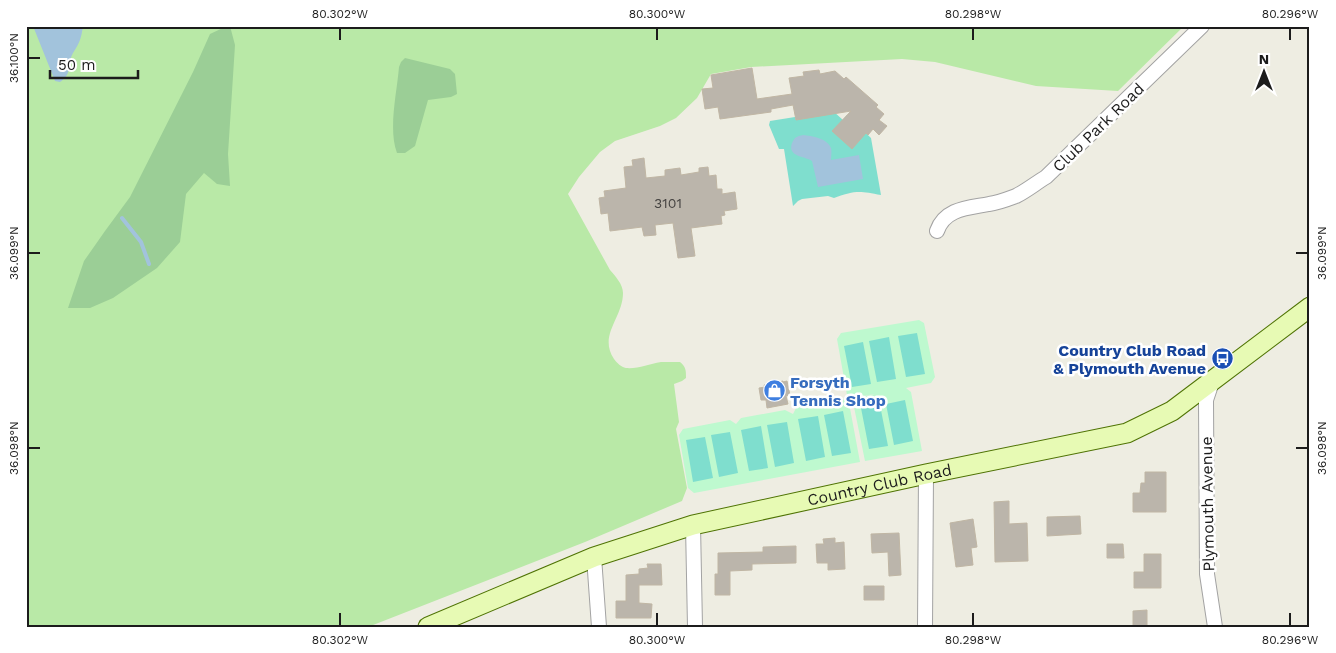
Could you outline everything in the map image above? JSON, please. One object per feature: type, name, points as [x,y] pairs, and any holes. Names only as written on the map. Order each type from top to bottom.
[{"type":"main road","name":"Country Club Road","points":[[432,626],[594,557],[693,525],[926,474],[1127,433],[1172,411],[1310,307]]},
{"type":"street","name":"Club Park Road","points":[[935,233],[940,223],[953,213],[1016,196],[1046,177],[1202,26]]},
{"type":"street","name":"Plymouth Avenue","points":[[1212,382],[1206,400],[1207,574],[1215,627]]},
{"type":"street","points":[[925,627],[926,474]]},
{"type":"street","points":[[693,525],[695,627]]},
{"type":"street","points":[[594,557],[599,627]]},
{"type":"green space","points":[[26,26],[1184,26],[1118,91],[1036,86],[935,62],[902,59],[751,67],[711,74],[697,98],[676,118],[660,126],[615,141],[600,152],[579,177],[568,194],[610,270],[622,286],[622,302],[612,326],[609,342],[614,359],[619,365],[626,368],[661,362],[680,362],[685,369],[686,378],[674,384],[679,422],[676,429],[687,488],[682,501],[585,542],[368,627],[26,627]]},
{"type":"green space","points":[[230,26],[235,45],[228,154],[230,186],[217,184],[204,173],[186,194],[180,242],[157,268],[113,298],[90,308],[68,308],[84,261],[130,197],[210,34]]},
{"type":"green space","points":[[405,58],[450,69],[455,74],[457,94],[451,97],[428,100],[415,146],[405,153],[397,153],[394,144],[393,122],[399,67]]},
{"type":"green space","points":[[919,320],[924,323],[935,377],[931,383],[906,388],[911,392],[922,451],[865,461],[853,402],[857,398],[875,394],[852,398],[847,395],[837,339],[841,333]]},
{"type":"green space","points":[[844,399],[849,403],[860,462],[694,493],[688,488],[679,435],[683,429],[730,420],[736,424],[741,418],[785,410],[793,414],[796,408]]},
{"type":"shaded area","points":[[33,26],[83,26],[80,40],[71,57],[67,76],[60,82],[55,81]]},
{"type":"shaded area","points":[[833,111],[843,120],[847,115],[871,138],[881,195],[853,192],[834,198],[828,196],[802,199],[793,206],[784,149],[779,149],[769,125],[770,121],[795,117],[796,120]]},
{"type":"shaded area","points":[[803,135],[819,138],[826,142],[831,148],[831,160],[859,155],[863,179],[818,187],[812,161],[797,155],[792,150],[791,146],[794,140]]},
{"type":"shaded area","points":[[917,333],[925,374],[906,377],[898,336]]},
{"type":"shaded area","points":[[889,337],[896,379],[877,382],[869,341]]},
{"type":"shaded area","points":[[863,342],[871,384],[852,387],[844,346]]},
{"type":"shaded area","points":[[905,400],[913,441],[894,445],[886,404]]},
{"type":"shaded area","points":[[880,405],[888,446],[869,449],[861,408]]},
{"type":"shaded area","points":[[843,411],[851,453],[832,456],[824,415]]},
{"type":"shaded area","points":[[818,416],[825,457],[806,461],[798,419]]},
{"type":"shaded area","points":[[787,422],[794,463],[775,467],[767,425]]},
{"type":"shaded area","points":[[761,426],[768,468],[749,471],[741,430]]},
{"type":"shaded area","points":[[730,432],[738,473],[719,477],[711,435]]},
{"type":"shaded area","points":[[705,437],[713,478],[693,482],[686,440]]},
{"type":"building","points":[[752,68],[757,99],[792,94],[789,78],[804,76],[803,72],[819,70],[820,74],[835,71],[844,79],[846,77],[878,105],[876,107],[884,114],[879,120],[887,126],[879,135],[873,129],[868,135],[866,133],[852,149],[832,131],[851,111],[796,120],[793,105],[771,109],[771,112],[720,119],[718,107],[705,109],[702,89],[713,88],[711,75]]},
{"type":"building","points":[[644,158],[646,178],[665,176],[665,170],[680,168],[681,175],[699,172],[699,168],[708,167],[709,176],[716,175],[717,189],[722,189],[722,194],[735,192],[737,209],[724,211],[725,215],[721,216],[722,224],[691,228],[695,256],[678,258],[673,223],[655,225],[656,235],[644,236],[642,227],[610,231],[608,213],[601,214],[599,198],[605,197],[604,191],[626,188],[624,167],[633,166],[632,160]]},
{"type":"building","name":"Forsyth Tennis Shop","points":[[787,381],[790,395],[786,396],[788,404],[767,408],[766,400],[761,400],[759,388]]},
{"type":"building","points":[[1145,472],[1166,472],[1166,512],[1133,512],[1133,493],[1140,493],[1141,483],[1145,483]]},
{"type":"building","points":[[1009,501],[1009,524],[1027,523],[1028,561],[995,562],[994,502]]},
{"type":"building","points":[[1080,516],[1081,534],[1047,536],[1047,517]]},
{"type":"building","points":[[973,519],[977,547],[971,548],[973,565],[956,567],[950,523]]},
{"type":"building","points":[[899,533],[901,575],[889,576],[888,552],[872,553],[871,534]]},
{"type":"building","points":[[835,538],[835,543],[844,542],[845,569],[828,570],[828,563],[817,563],[816,544],[824,544],[823,539]]},
{"type":"building","points":[[1107,544],[1123,544],[1124,558],[1107,558]]},
{"type":"building","points":[[796,546],[796,563],[752,564],[752,570],[730,571],[730,595],[715,595],[718,553],[763,552],[763,547]]},
{"type":"building","points":[[1144,554],[1161,554],[1161,588],[1134,588],[1134,572],[1144,572]]},
{"type":"building","points":[[647,564],[661,564],[662,585],[639,585],[639,603],[652,604],[651,618],[616,618],[616,601],[626,601],[626,575],[639,574],[639,569],[648,568]]},
{"type":"building","points":[[864,586],[884,586],[884,600],[864,600]]},
{"type":"building","points":[[1147,610],[1147,627],[1133,627],[1133,611]]},
{"type":"waterway","points":[[122,218],[141,242],[149,264]]},
{"type":"place","name":"Country Club Road & Plymouth Avenue","points":[[1222,359]]},
{"type":"place","name":"Forsyth Tennis Shop","points":[[774,391]]}]
